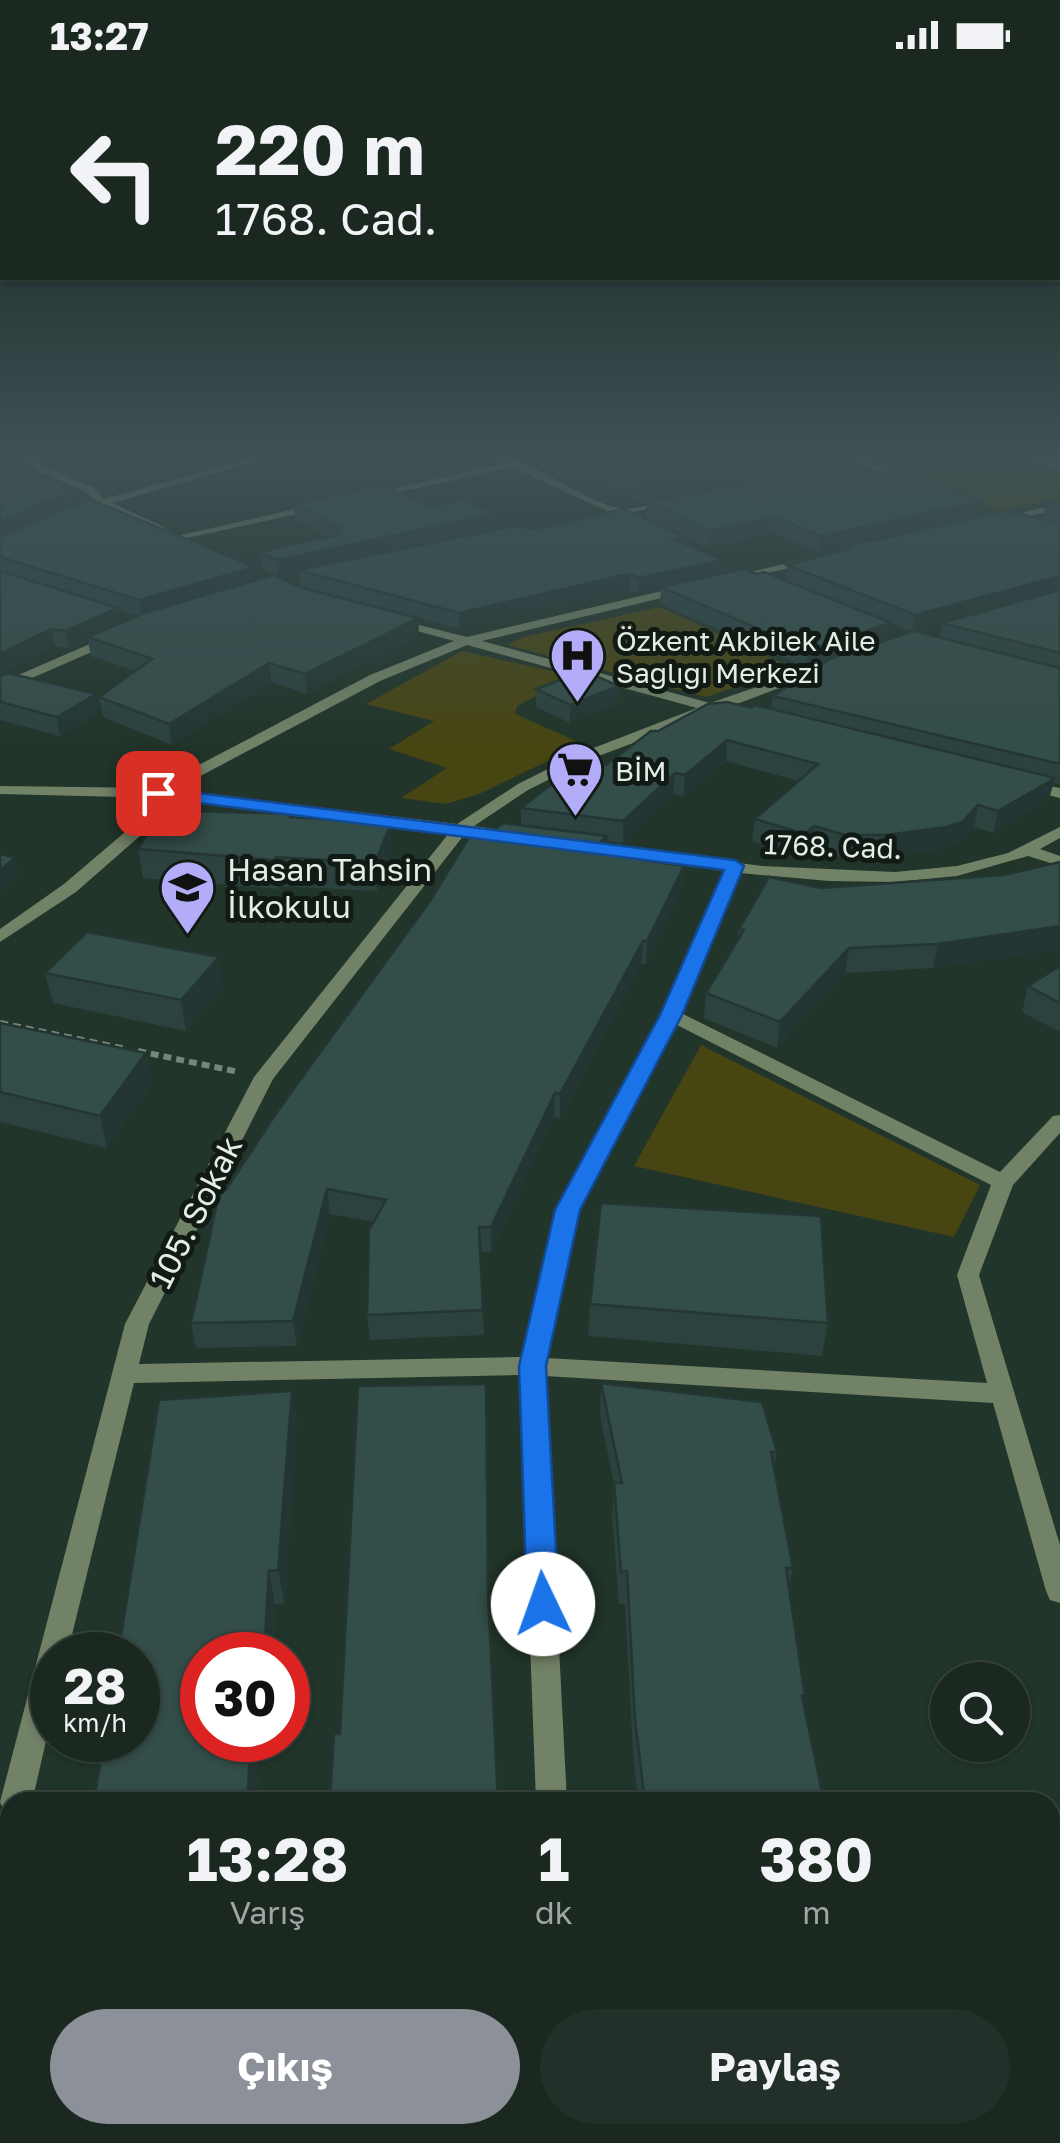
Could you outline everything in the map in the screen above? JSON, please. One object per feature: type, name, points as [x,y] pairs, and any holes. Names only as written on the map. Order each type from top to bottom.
[{"type":"street","points":[[158,793],[374,678],[465,641],[821,558]]},
{"type":"street","points":[[732,566],[766,582]]},
{"type":"street","points":[[378,617],[744,716]]},
{"type":"street","points":[[0,688],[124,633]]},
{"type":"street","name":"105. Sokak","points":[[59,1632],[137,1324],[264,1077],[460,829],[523,787],[582,757],[710,707],[856,658]]},
{"type":"street","points":[[1004,780],[1060,793]]},
{"type":"street","points":[[0,790],[158,793],[538,839]]},
{"type":"street","points":[[0,937],[70,888],[178,795]]},
{"type":"street","name":"1768. Cad.","points":[[558,842],[735,866],[869,877],[964,871],[1034,852],[1060,832]]},
{"type":"street","points":[[1034,852],[1060,861]]},
{"type":"street","points":[[552,1792],[532,1366],[567,1210],[671,1015],[735,866]]},
{"type":"street","points":[[671,1015],[1003,1182]]},
{"type":"street","points":[[1060,1121],[1003,1182],[968,1275],[1060,1591]]},
{"type":"street","points":[[124,1374],[532,1366],[1005,1394]]},
{"type":"street","name":"105. Sokak","points":[[19,1792],[30,1747]]},
{"type":"path","points":[[0,1023],[264,1077]]},
{"type":"shaded area","points":[[660,607],[793,668],[706,697],[507,645],[524,637]]},
{"type":"shaded area","points":[[462,651],[573,676],[517,706],[515,714],[583,744],[479,794],[446,804],[401,798],[447,768],[389,749],[434,721],[366,704]]},
{"type":"shaded area","points":[[701,1045],[980,1185],[954,1237],[634,1166]]},
{"type":"building","points":[[0,551],[215,551],[255,567],[139,600],[0,557]]},
{"type":"building","points":[[266,551],[321,551],[277,560],[260,552]]},
{"type":"building","points":[[393,551],[701,551],[723,560],[639,578],[630,574],[619,576],[459,613],[298,570]]},
{"type":"building","points":[[841,551],[1060,551],[1060,576],[915,615],[787,565]]},
{"type":"building","points":[[744,569],[757,574],[764,572],[891,623],[808,650],[661,587]]},
{"type":"building","points":[[0,571],[118,608],[66,631],[51,629],[0,654]]},
{"type":"building","points":[[274,575],[303,588],[418,618],[305,674],[269,663],[169,724],[99,697],[152,659],[88,637],[144,613]]},
{"type":"building","points":[[1060,590],[1060,653],[942,623]]},
{"type":"building","points":[[914,631],[1060,668],[1060,764],[773,696],[830,659]]},
{"type":"building","points":[[584,671],[619,686],[570,705],[536,689]]},
{"type":"building","points":[[8,673],[96,694],[57,717],[0,702],[0,676]]},
{"type":"building","points":[[727,702],[751,708],[755,705],[1055,778],[998,811],[978,805],[962,822],[946,827],[886,835],[845,835],[814,826],[805,834],[755,819],[818,764],[727,740],[685,775],[675,773],[623,821],[521,808],[584,759],[606,765],[651,731],[708,704]]},
{"type":"building","points":[[162,810],[291,814],[290,817],[391,823],[375,863],[138,849]]},
{"type":"building","points":[[503,823],[607,836],[590,852],[684,866],[647,941],[643,941],[560,1094],[555,1093],[491,1227],[479,1227],[483,1310],[367,1315],[369,1230],[386,1200],[327,1189],[293,1321],[191,1323],[220,1189],[226,1190],[277,1112],[430,901],[471,834],[486,837]]},
{"type":"building","points":[[0,854],[15,858],[0,870]]},
{"type":"building","points":[[1060,862],[1060,926],[938,944],[849,948],[780,1022],[706,993],[744,930],[739,929],[769,877],[821,888],[1004,875]]},
{"type":"building","points":[[87,932],[219,957],[181,1000],[45,973]]},
{"type":"building","points":[[1060,966],[1060,1003],[1028,986]]},
{"type":"building","points":[[0,1023],[146,1053],[100,1116],[0,1092]]},
{"type":"building","points":[[601,1203],[821,1216],[828,1323],[590,1304]]},
{"type":"building","points":[[601,1383],[762,1402],[777,1452],[771,1452],[793,1568],[786,1568],[802,1696],[822,1792],[644,1792],[635,1720],[627,1571],[621,1572],[614,1483],[622,1483]]},
{"type":"building","points":[[486,1384],[488,1593],[498,1792],[331,1792],[334,1734],[340,1734],[358,1386]]},
{"type":"building","points":[[292,1391],[278,1570],[269,1571],[265,1632],[180,1632],[180,1762],[250,1762],[248,1792],[96,1792],[100,1762],[160,1762],[160,1632],[122,1632],[159,1400]]},
{"type":"place","name":"Özkent Akbilek Aile Sağlığı Merkezi","points":[[577,705]]},
{"type":"place","name":"BİM","points":[[576,819]]},
{"type":"place","name":"Hasan Tahsin İlkokulu","points":[[188,936]]},
{"type":"route","points":[[158,793],[735,866],[671,1015],[567,1210],[532,1366],[543,1604]]}]
